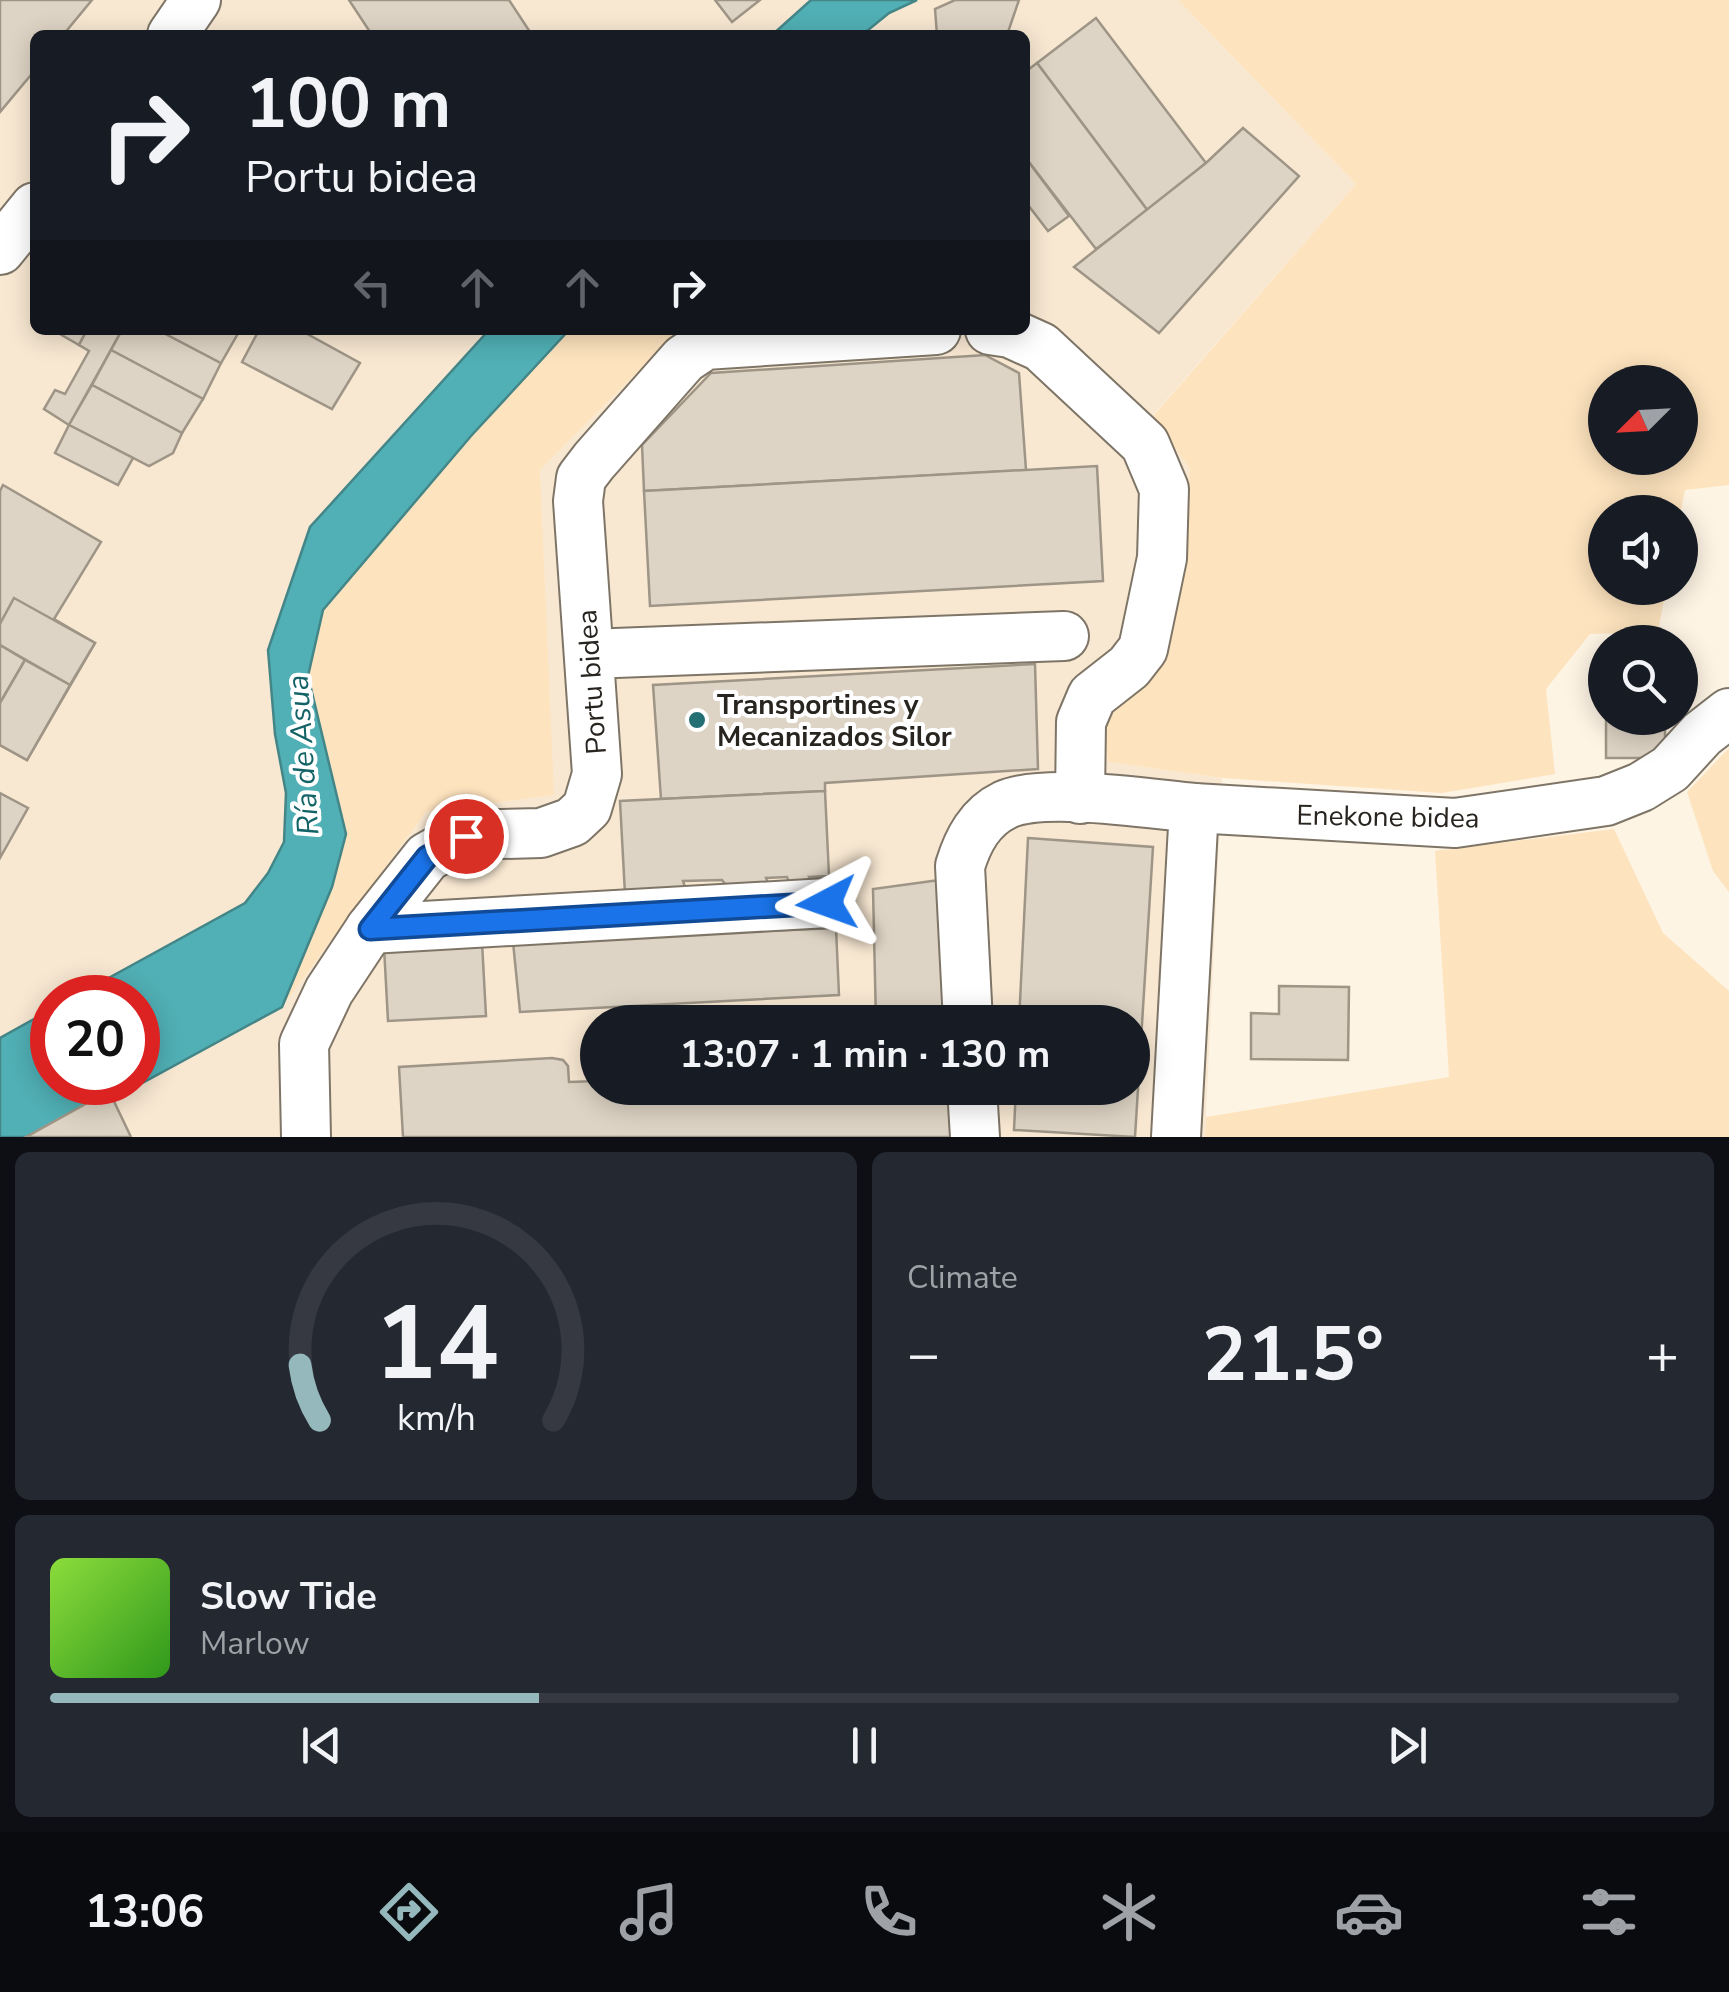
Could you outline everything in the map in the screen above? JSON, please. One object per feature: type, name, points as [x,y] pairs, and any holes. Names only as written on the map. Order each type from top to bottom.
[{"type":"street","points":[[175,30],[196,0]]},
{"type":"street","points":[[0,250],[30,213]]},
{"type":"street","name":"Portu bidea","points":[[306,1137],[304,1044],[329,991],[370,929],[427,857],[466,836],[541,833],[572,822],[587,808],[597,774],[578,501],[581,478],[684,359],[705,345],[859,335]]},
{"type":"street","points":[[1015,335],[1042,346],[1146,444],[1164,489],[1162,558],[1144,649],[1129,667],[1092,696],[1081,722],[1080,799]]},
{"type":"street","points":[[589,654],[1064,636]]},
{"type":"street","name":"Enekone bidea","points":[[967,1005],[960,866],[966,845],[978,826],[1006,804],[1040,798],[1080,799],[1455,823],[1606,802],[1670,769],[1702,734],[1729,713]]},
{"type":"street","points":[[1176,1137],[1194,808]]},
{"type":"street","points":[[370,929],[827,903]]},
{"type":"street","points":[[973,1105],[975,1137]]},
{"type":"shaded area","points":[[0,0],[811,0],[778,30],[30,30],[30,335],[483,335],[310,527],[268,650],[275,734],[286,793],[284,841],[268,873],[245,903],[114,975],[30,975],[30,1021],[0,1038]]},
{"type":"shaded area","points":[[917,0],[1178,0],[1356,184],[1152,416],[1190,469],[1170,646],[1100,710],[1108,762],[1222,778],[1205,1137],[43,1137],[102,1105],[160,1105],[160,1073],[282,1007],[426,812],[553,795],[540,470],[674,335],[1030,335],[1030,30],[868,30],[889,13]]},
{"type":"shaded area","points":[[1178,0],[1729,0],[1729,485],[1685,490],[1684,495],[1588,495],[1588,605],[1663,605],[1659,625],[1588,625],[1588,636],[1546,689],[1555,774],[1442,793],[1222,778],[1108,762],[1100,710],[1170,646],[1190,469],[1152,417],[1356,184]]},
{"type":"shaded area","points":[[564,335],[674,335],[540,470],[554,795],[426,812],[282,1007],[332,887],[346,834],[308,676],[323,610],[471,436]]},
{"type":"shaded area","points":[[1729,748],[1729,892],[1713,871],[1687,792]]},
{"type":"shaded area","points":[[1614,829],[1663,933],[1729,991],[1729,1137],[1205,1137],[1206,1117],[1449,1077],[1435,851]]},
{"type":"water","points":[[811,0],[917,0],[889,13],[868,30],[778,30]]},
{"type":"water","name":"Ría de Asua","points":[[484,335],[564,335],[471,436],[323,610],[308,676],[346,834],[332,887],[282,1007],[160,1073],[160,975],[114,975],[245,903],[268,873],[284,842],[286,793],[275,734],[268,650],[310,527]]},
{"type":"water","points":[[30,1021],[30,1105],[102,1105],[43,1137],[0,1137],[0,1038]]},
{"type":"building","points":[[0,0],[92,0],[67,30],[30,30],[30,76],[0,112]]},
{"type":"building","points":[[349,0],[509,0],[529,30],[369,30]]},
{"type":"building","points":[[715,0],[760,0],[732,22]]},
{"type":"building","points":[[955,0],[1019,0],[1009,30],[937,30],[935,9]]},
{"type":"building","points":[[1096,18],[1206,163],[1148,211],[1037,63]]},
{"type":"building","points":[[1037,63],[1148,211],[1096,249],[1030,163],[1030,68]]},
{"type":"building","points":[[1243,128],[1299,176],[1159,333],[1074,267],[1206,163]]},
{"type":"building","points":[[1030,164],[1069,216],[1048,231],[1030,208]]},
{"type":"building","points":[[62,335],[84,335],[79,345]]},
{"type":"building","points":[[84,335],[119,335],[69,425],[44,409],[55,390],[65,394],[89,351],[79,345]]},
{"type":"building","points":[[119,335],[168,335],[221,363],[203,399],[111,350]]},
{"type":"building","points":[[168,335],[237,335],[221,363]]},
{"type":"building","points":[[256,335],[309,335],[360,363],[332,409],[242,362]]},
{"type":"building","points":[[111,350],[203,399],[182,433],[92,385]]},
{"type":"building","points":[[985,355],[1019,373],[1026,470],[644,491],[642,445],[711,373]]},
{"type":"building","points":[[92,385],[182,433],[173,453],[149,466],[69,425]]},
{"type":"building","points":[[69,425],[133,458],[118,485],[55,453]]},
{"type":"building","points":[[1097,466],[1103,581],[650,606],[644,491]]},
{"type":"building","points":[[3,485],[101,542],[54,619],[95,643],[27,760],[0,745]]},
{"type":"building","points":[[14,598],[95,643],[70,685],[0,645],[0,624]]},
{"type":"building","points":[[0,645],[25,660],[0,703]]},
{"type":"building","points":[[25,660],[70,685],[27,760],[0,745],[0,703]]},
{"type":"building","points":[[1035,664],[1038,769],[825,783],[825,791],[661,799],[653,685]]},
{"type":"building","points":[[1606,735],[1665,735],[1665,758],[1606,758]]},
{"type":"building","points":[[825,791],[829,876],[789,882],[787,877],[766,878],[768,883],[726,885],[722,880],[683,881],[685,887],[625,894],[620,801]]},
{"type":"building","points":[[0,793],[28,808],[0,858]]},
{"type":"building","points":[[1028,838],[1153,847],[1143,1005],[1020,1005]]},
{"type":"building","points":[[947,879],[954,1005],[876,1005],[873,889]]},
{"type":"building","points":[[836,928],[839,995],[580,1005],[580,1009],[520,1012],[513,942]]},
{"type":"building","points":[[482,942],[486,1016],[388,1021],[384,947]]},
{"type":"building","points":[[1279,986],[1349,987],[1348,1060],[1251,1059],[1251,1013],[1279,1014]]},
{"type":"building","points":[[563,1060],[568,1066],[569,1082],[580,1082],[580,1105],[956,1105],[956,1137],[403,1137],[399,1067]]},
{"type":"building","points":[[84,1105],[116,1105],[131,1137],[26,1137]]},
{"type":"building","points":[[1015,1105],[1137,1105],[1135,1137],[1014,1130]]},
{"type":"place","name":"Transportines y Mecanizados Silor","points":[[697,720]]},
{"type":"route","points":[[466,836],[427,857],[370,929],[827,903]]}]
